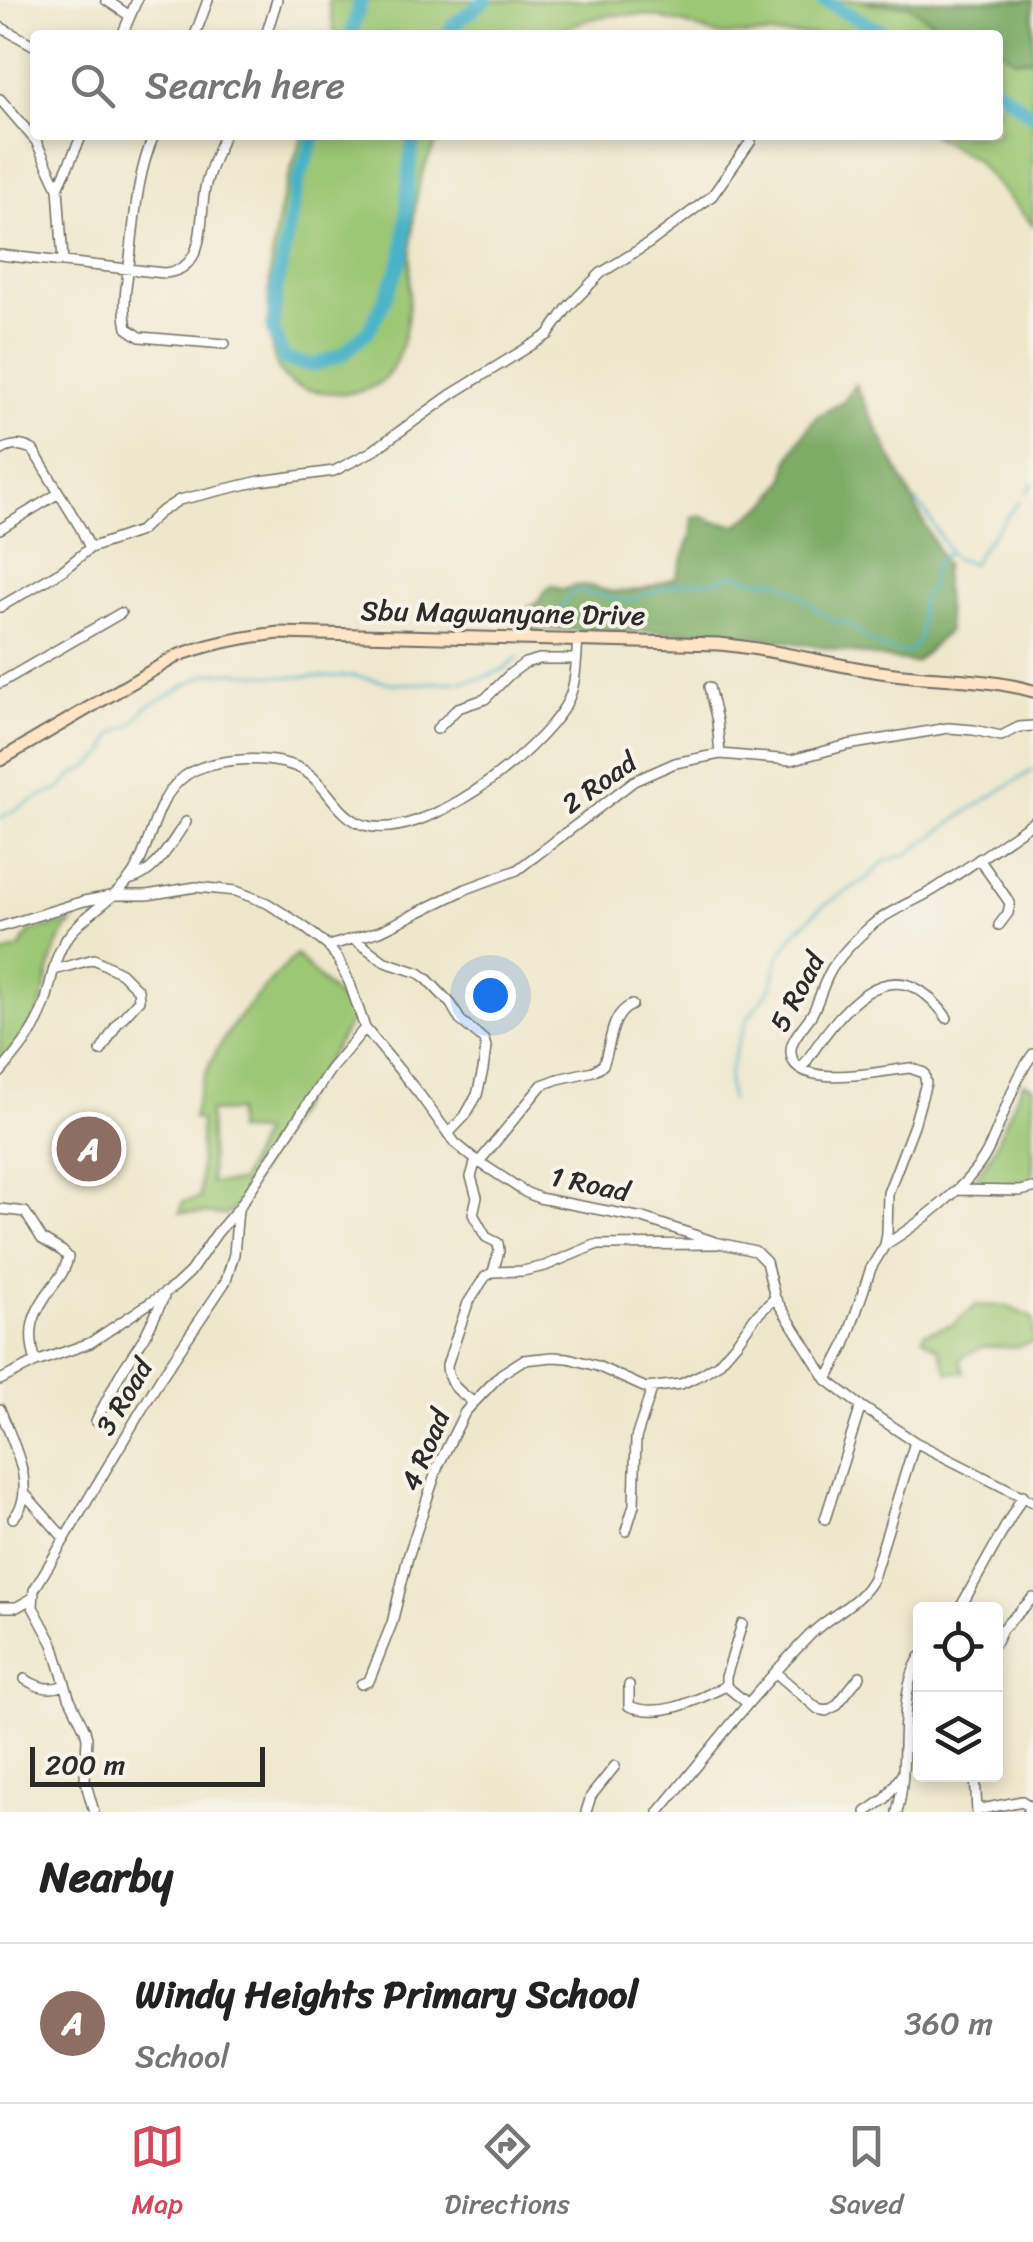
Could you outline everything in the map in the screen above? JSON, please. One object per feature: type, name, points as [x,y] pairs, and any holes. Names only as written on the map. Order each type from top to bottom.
[{"type":"main road","name":"Sbu Magwanyane Drive","points":[[0,760],[176,656],[231,640],[279,633],[754,647],[890,674],[966,680],[1033,691]]},
{"type":"street","points":[[106,0],[130,16]]},
{"type":"street","points":[[124,30],[136,0]]},
{"type":"street","points":[[197,30],[208,0]]},
{"type":"street","points":[[268,30],[277,0]]},
{"type":"street","points":[[0,27],[30,43]]},
{"type":"street","points":[[0,99],[30,134]]},
{"type":"street","points":[[35,140],[58,188],[64,261]]},
{"type":"street","points":[[58,188],[80,140]]},
{"type":"street","points":[[152,140],[141,169],[128,269],[127,328],[140,337],[225,344]]},
{"type":"street","points":[[0,255],[170,273],[184,268],[199,246],[208,174],[222,140]]},
{"type":"street","points":[[0,607],[89,550],[132,535],[179,500],[260,481],[334,471],[371,452],[452,394],[548,335],[601,273],[706,201],[751,141]]},
{"type":"street","points":[[0,451],[19,445],[33,450],[89,550]]},
{"type":"street","points":[[0,529],[59,493]]},
{"type":"street","points":[[0,683],[121,613]]},
{"type":"street","points":[[0,1073],[33,1030],[67,937],[129,880],[166,798],[188,774],[209,765],[257,760],[291,764],[308,772],[354,820],[377,827],[408,824],[462,800],[506,770],[559,715],[570,697],[578,639]]},
{"type":"street","points":[[437,729],[454,712],[484,698],[525,663],[576,659]]},
{"type":"street","points":[[708,687],[717,720],[720,754]]},
{"type":"street","name":"2 Road","points":[[328,946],[392,926],[466,889],[517,870],[615,795],[646,775],[686,759],[720,754],[791,760],[932,730],[956,727],[1003,736],[1019,727],[1033,726]]},
{"type":"street","points":[[129,880],[152,869],[186,822]]},
{"type":"street","name":"5 Road","points":[[827,1380],[885,1244],[888,1192],[919,1108],[925,1075],[910,1068],[830,1076],[802,1068],[792,1059],[790,1050],[813,1012],[832,967],[874,923],[935,889],[1033,822]]},
{"type":"street","points":[[980,859],[1010,903],[999,924]]},
{"type":"street","name":"1 Road","points":[[0,928],[72,904],[196,887],[236,891],[274,907],[328,946],[350,984],[366,1028],[466,1154],[539,1198],[643,1218],[746,1248],[761,1256],[775,1298],[827,1380],[915,1442],[1028,1499]]},
{"type":"street","points":[[354,939],[385,962],[428,979],[460,1020],[484,1040],[477,1094],[465,1116],[448,1134]]},
{"type":"street","points":[[54,970],[94,959],[138,990],[139,1000],[117,1024],[101,1051]]},
{"type":"street","points":[[802,1068],[845,1011],[872,988],[891,984],[913,986],[935,1000],[947,1018]]},
{"type":"street","points":[[493,1272],[498,1243],[486,1238],[473,1214],[476,1196],[471,1177],[478,1161],[542,1085],[603,1065],[618,1015],[632,1004]]},
{"type":"street","name":"3 Road","points":[[32,1600],[64,1538],[160,1379],[226,1280],[234,1254],[238,1209],[330,1070],[366,1028]]},
{"type":"street","points":[[885,1244],[958,1190],[987,1152],[1033,1054]]},
{"type":"street","points":[[958,1190],[1033,1188]]},
{"type":"street","points":[[0,1209],[26,1212],[42,1239],[68,1257],[64,1271],[33,1316],[36,1362]]},
{"type":"street","points":[[0,1380],[36,1362],[90,1344],[165,1294],[190,1272],[238,1209]]},
{"type":"street","points":[[473,1402],[452,1384],[447,1365],[468,1302],[485,1277],[493,1272],[545,1266],[595,1245],[724,1244]]},
{"type":"street","points":[[96,1421],[165,1294]]},
{"type":"street","points":[[626,1531],[634,1505],[636,1438],[652,1389],[682,1384],[710,1369],[775,1298]]},
{"type":"street","name":"4 Road","points":[[361,1684],[368,1681],[392,1623],[408,1557],[438,1466],[473,1402],[511,1366],[542,1356],[582,1362],[652,1389]]},
{"type":"street","points":[[825,1519],[861,1406]]},
{"type":"street","points":[[0,1409],[21,1470],[24,1494],[23,1506],[13,1518]]},
{"type":"street","points":[[659,1812],[747,1703],[812,1632],[868,1588],[915,1442]]},
{"type":"street","points":[[24,1494],[64,1538]]},
{"type":"street","points":[[963,1602],[1028,1499]]},
{"type":"street","points":[[1003,1627],[1033,1598]]},
{"type":"street","points":[[0,1607],[17,1607],[32,1600],[34,1612],[53,1644],[65,1685],[88,1738],[85,1780],[94,1812]]},
{"type":"street","points":[[726,1686],[742,1624]]},
{"type":"street","points":[[896,1812],[904,1771],[907,1693],[913,1669]]},
{"type":"street","points":[[776,1673],[826,1712],[836,1706],[860,1676]]},
{"type":"street","points":[[25,1678],[42,1688],[65,1685]]},
{"type":"street","points":[[629,1685],[629,1706],[661,1712],[726,1686]]},
{"type":"street","points":[[726,1686],[747,1703]]},
{"type":"street","points":[[586,1812],[591,1796],[615,1766]]},
{"type":"street","points":[[866,1812],[886,1799],[904,1771]]},
{"type":"street","points":[[975,1782],[977,1811],[1022,1800],[1028,1805],[1028,1812]]},
{"type":"green space","points":[[328,0],[861,0],[908,5],[945,30],[702,30],[646,15],[614,15],[559,30],[334,30]]},
{"type":"green space","points":[[861,0],[1033,0],[1033,59],[1015,59],[1003,51],[1003,30],[945,30],[908,5]]},
{"type":"green space","points":[[1003,51],[1015,59],[1033,59],[1033,225],[975,160],[941,140],[1003,140]]},
{"type":"green space","points":[[301,140],[438,140],[417,194],[403,341],[390,372],[373,386],[344,393],[310,390],[286,379],[277,365],[271,344],[269,293],[284,192]]},
{"type":"green space","points":[[855,384],[946,567],[943,568],[948,631],[915,663],[742,634],[529,629],[524,623],[522,612],[552,586],[563,590],[586,585],[626,592],[676,578],[691,536],[693,517],[701,515],[737,525],[768,503],[785,479],[799,440],[816,417],[844,401]]},
{"type":"green space","points":[[72,923],[54,956],[35,1020],[0,1065],[0,955],[19,948],[30,931]]},
{"type":"green space","points":[[296,955],[355,1015],[236,1207],[226,1215],[180,1212],[183,1202],[200,1198],[200,1120],[193,1119],[207,1070],[245,1010]],"holes":[[[236,1111],[236,1131],[262,1132],[240,1182],[211,1183],[209,1112]]]},
{"type":"green space","points":[[1023,1082],[1033,1086],[1033,1180],[1010,1185],[971,1184],[991,1155]]},
{"type":"green space","points":[[976,1305],[1006,1306],[1033,1318],[1033,1342],[1016,1347],[982,1347],[960,1359],[964,1372],[948,1373],[939,1349],[922,1338],[924,1333],[952,1325]]},
{"type":"waterway","points":[[352,30],[361,0]]},
{"type":"waterway","points":[[451,30],[486,0]]},
{"type":"waterway","points":[[822,0],[879,30]]},
{"type":"waterway","points":[[1003,93],[1033,116]]},
{"type":"waterway","points":[[313,140],[297,184],[275,297],[273,331],[285,360],[315,365],[343,354],[368,331],[383,303],[403,256],[413,140]]},
{"type":"waterway","points":[[1027,492],[1033,484]]},
{"type":"waterway","points":[[916,501],[953,558],[972,564],[1020,501]]},
{"type":"waterway","points":[[545,626],[559,613],[568,596],[577,591],[628,601],[681,583],[714,581],[735,574],[751,580],[777,580],[834,621],[849,623],[876,645],[910,652],[920,638],[921,602],[931,587],[934,566],[949,552]]},
{"type":"waterway","points":[[0,818],[60,789],[73,775],[94,764],[105,753],[112,735],[134,723],[145,708],[206,674],[354,676],[396,684],[460,682],[505,669],[518,657]]},
{"type":"waterway","points":[[731,1100],[729,1074],[737,1046],[748,1018],[771,988],[778,959],[794,934],[820,908],[869,877],[885,861],[908,854],[1033,770]]},
{"type":"place","name":"Windy Heights Primary School","points":[[89,1149]]}]
